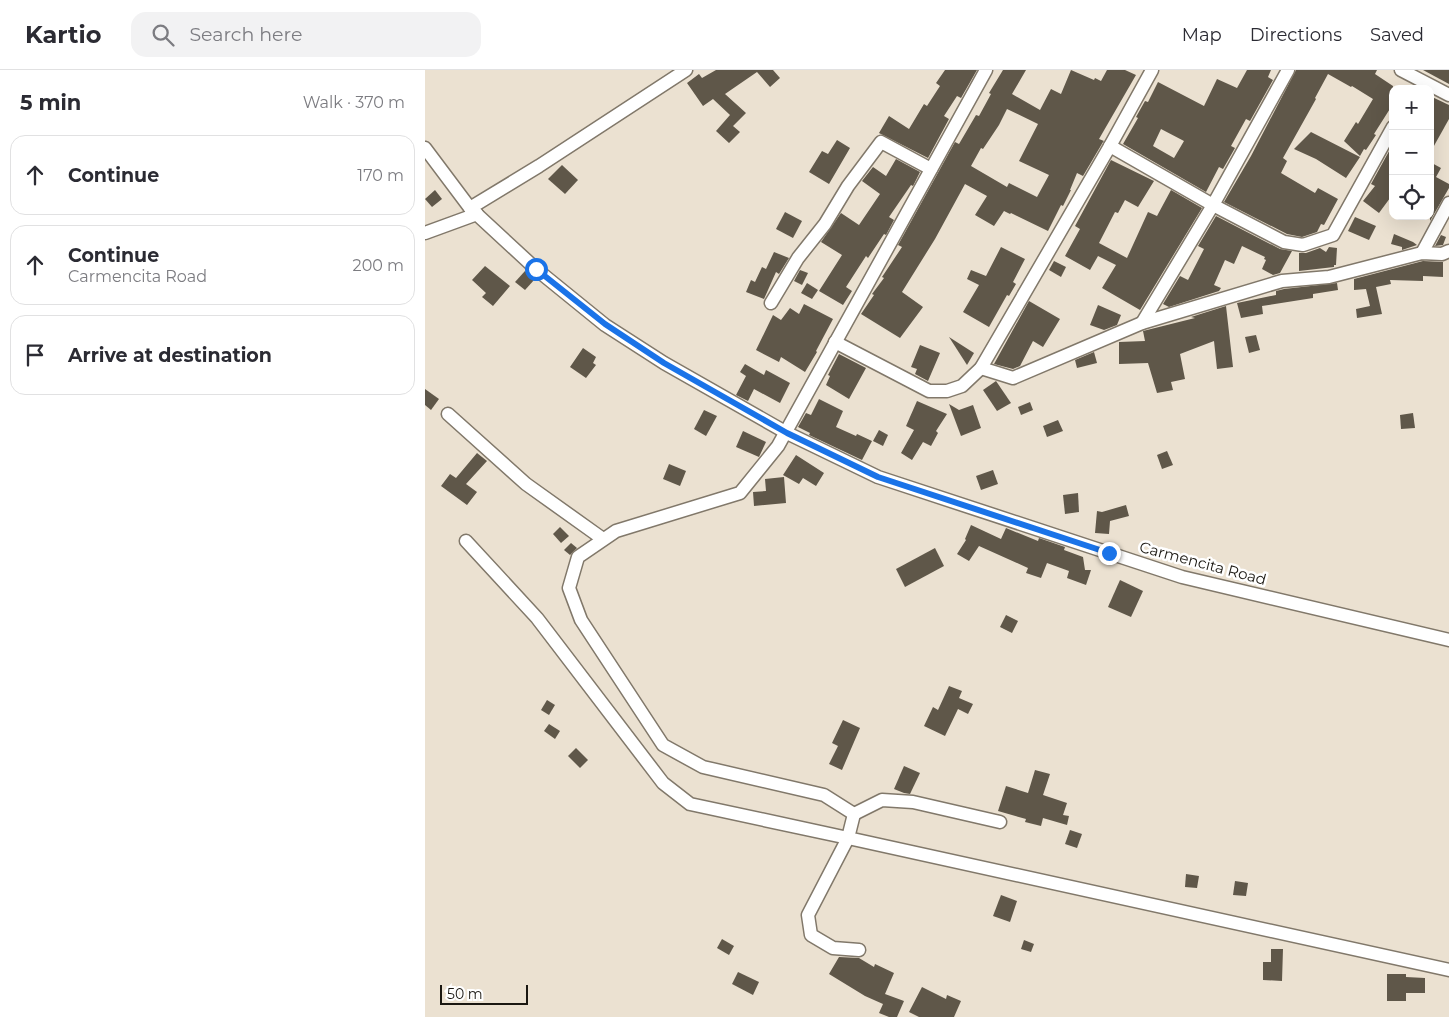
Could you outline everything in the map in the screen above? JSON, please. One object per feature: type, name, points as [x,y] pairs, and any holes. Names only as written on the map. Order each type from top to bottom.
[{"type":"street","points":[[425,233],[474,211],[686,70]]},
{"type":"street","points":[[854,814],[824,796],[703,767],[663,745],[581,620],[569,588],[578,557],[603,539],[616,531],[740,493],[778,446],[787,433],[835,342],[986,70]]},
{"type":"street","points":[[835,342],[929,391],[947,391],[962,386],[981,368],[1152,70]]},
{"type":"street","points":[[1143,323],[1213,205],[1288,70]]},
{"type":"street","points":[[1401,70],[1417,84],[1449,95]]},
{"type":"street","points":[[1110,146],[1213,205],[1284,242],[1303,245],[1333,235],[1391,130]]},
{"type":"street","points":[[771,303],[798,258],[825,224],[848,186],[881,142],[931,169]]},
{"type":"street","name":"Carmencita Road","points":[[425,148],[474,211],[536,269],[605,324],[664,363],[787,433],[878,477],[1181,577],[1449,640]]},
{"type":"street","points":[[1422,253],[1449,203]]},
{"type":"street","points":[[981,368],[1013,378],[1143,323],[1282,281],[1329,277],[1422,253],[1442,254],[1449,251]]},
{"type":"street","points":[[448,414],[526,484],[603,539]]},
{"type":"street","points":[[466,541],[537,618],[663,783],[690,804],[1449,970]]},
{"type":"street","points":[[859,950],[833,948],[811,935],[808,915],[848,838],[854,814],[882,800],[913,802],[1000,822]]},
{"type":"building","points":[[716,70],[773,70],[780,78],[770,87],[757,72],[725,94],[746,113],[733,126],[740,132],[729,143],[716,131],[730,115],[713,99],[703,106],[687,83],[699,74],[702,78]]},
{"type":"building","points":[[945,70],[977,70],[961,98],[957,96],[944,116],[949,119],[928,158],[879,133],[889,116],[909,129],[924,104],[927,106],[940,86],[936,83]]},
{"type":"building","points":[[1003,70],[1026,70],[1012,94],[1040,110],[1051,89],[1061,94],[1071,70],[1101,81],[1107,70],[1125,70],[1136,75],[1099,139],[1104,141],[1083,176],[1077,173],[1063,206],[1061,205],[1048,231],[1004,211],[994,226],[975,215],[987,196],[965,184],[935,239],[902,292],[923,307],[900,338],[861,314],[902,247],[898,245],[955,142],[959,144],[976,115],[979,116],[991,94],[989,93]],"holes":[[[1007,109],[1038,124],[1019,161],[1049,175],[1037,197],[1009,183],[1007,187],[971,166],[981,148],[983,149],[999,125]]]},
{"type":"building","points":[[1247,70],[1271,70],[1268,77],[1273,80],[1250,121],[1246,119],[1231,146],[1235,148],[1223,169],[1219,167],[1206,192],[1123,144],[1138,118],[1136,117],[1145,101],[1148,102],[1158,82],[1204,106],[1217,79],[1237,88]],"holes":[[[1161,129],[1184,141],[1174,158],[1153,146]]]},
{"type":"building","points":[[1296,70],[1377,70],[1375,74],[1392,85],[1389,85],[1389,110],[1374,134],[1376,135],[1360,156],[1344,141],[1356,122],[1358,124],[1373,99],[1328,74],[1283,158],[1287,161],[1281,173],[1315,193],[1318,188],[1338,199],[1324,225],[1321,224],[1317,232],[1302,237],[1287,234],[1224,202],[1251,156]]},
{"type":"building","points":[[1423,70],[1449,70],[1449,84]]},
{"type":"building","points":[[1434,98],[1449,105],[1449,119],[1434,146]]},
{"type":"building","points":[[1311,132],[1360,157],[1346,178],[1316,159],[1294,149]]},
{"type":"building","points":[[837,140],[850,148],[829,184],[809,172],[822,151],[828,154]]},
{"type":"building","points":[[1389,151],[1389,199],[1379,213],[1363,201],[1375,186],[1371,184]]},
{"type":"building","points":[[896,159],[920,172],[913,186],[911,185],[889,217],[894,220],[886,235],[884,234],[868,258],[866,256],[846,287],[852,291],[843,305],[819,291],[842,255],[821,242],[841,213],[859,225],[880,194],[862,181],[873,167],[886,176]]},
{"type":"building","points":[[1111,160],[1154,181],[1138,207],[1125,200],[1118,213],[1115,212],[1099,243],[1127,258],[1148,212],[1157,216],[1171,190],[1202,208],[1140,310],[1102,288],[1116,265],[1098,256],[1090,270],[1065,256],[1080,229],[1075,226]]},
{"type":"building","points":[[1434,164],[1441,168],[1436,177],[1449,184],[1449,188],[1434,214]]},
{"type":"building","points":[[562,165],[578,180],[565,194],[548,179]]},
{"type":"building","points":[[435,190],[442,199],[432,207],[425,199]]},
{"type":"building","points":[[785,212],[802,221],[793,238],[776,229]]},
{"type":"building","points":[[1216,216],[1280,249],[1292,251],[1280,273],[1273,275],[1262,269],[1266,260],[1264,259],[1265,257],[1242,246],[1234,264],[1225,260],[1214,285],[1221,288],[1219,291],[1169,307],[1163,304],[1180,276],[1188,280],[1204,249],[1198,246]]},
{"type":"building","points":[[1355,217],[1376,226],[1369,240],[1348,231]]},
{"type":"building","points":[[1394,234],[1417,245],[1402,250],[1402,247],[1391,244]]},
{"type":"building","points":[[1441,235],[1446,237],[1443,245],[1435,246]]},
{"type":"building","points":[[1001,247],[1025,259],[1013,282],[1016,284],[1009,296],[1007,295],[989,327],[963,312],[979,285],[967,279],[971,270],[986,276]]},
{"type":"building","points":[[1329,247],[1337,248],[1336,265],[1334,267],[1299,271],[1299,253],[1306,253],[1320,248],[1326,252]]},
{"type":"building","points":[[774,252],[789,258],[779,274],[776,272],[764,299],[746,292],[751,280],[755,282],[762,267],[766,269]]},
{"type":"building","points":[[1054,261],[1066,267],[1061,277],[1049,270]]},
{"type":"building","points":[[1423,261],[1443,262],[1443,277],[1423,276],[1423,281],[1390,280],[1391,284],[1376,287],[1382,314],[1357,318],[1356,309],[1370,306],[1366,289],[1354,290],[1354,279]]},
{"type":"building","points":[[485,266],[510,286],[493,306],[482,297],[486,293],[472,280]]},
{"type":"building","points":[[800,270],[808,273],[802,285],[794,281]]},
{"type":"building","points":[[525,271],[535,279],[525,290],[515,282]]},
{"type":"building","points":[[807,283],[818,290],[812,299],[801,293]]},
{"type":"building","points":[[1337,283],[1338,290],[1313,294],[1313,298],[1262,306],[1263,314],[1241,318],[1237,303],[1276,295],[1276,291],[1284,289]]},
{"type":"building","points":[[1029,301],[1060,319],[1043,347],[1033,341],[1020,366],[1013,369],[994,364]]},
{"type":"building","points":[[804,304],[833,319],[805,372],[781,357],[779,362],[756,350],[773,315],[781,320],[790,308],[799,314]]},
{"type":"building","points":[[1098,305],[1121,315],[1117,325],[1104,330],[1090,325]]},
{"type":"building","points":[[1226,306],[1233,367],[1217,369],[1214,341],[1180,354],[1185,379],[1171,382],[1173,390],[1157,393],[1148,363],[1119,364],[1119,342],[1145,341],[1143,331],[1195,318],[1191,317]]},
{"type":"building","points":[[1256,335],[1260,350],[1249,353],[1245,337]]},
{"type":"building","points":[[949,337],[974,353],[967,365]]},
{"type":"building","points":[[920,345],[940,353],[928,381],[915,374],[917,369],[911,367]]},
{"type":"building","points":[[583,348],[596,357],[593,363],[596,365],[586,378],[570,367]]},
{"type":"building","points":[[1094,352],[1097,363],[1077,368],[1075,360]]},
{"type":"building","points":[[839,354],[866,368],[849,399],[826,385],[830,376],[828,375]]},
{"type":"building","points":[[745,364],[764,375],[766,370],[790,383],[780,403],[754,389],[748,401],[736,395],[746,376],[740,372]]},
{"type":"building","points":[[996,381],[1011,403],[997,411],[983,390]]},
{"type":"building","points":[[425,389],[439,399],[431,410],[425,405]]},
{"type":"building","points":[[819,399],[843,411],[836,427],[872,441],[862,460],[809,435],[810,433],[798,427],[806,413],[811,415]]},
{"type":"building","points":[[917,401],[947,414],[936,431],[938,433],[931,446],[923,442],[912,460],[901,453],[914,430],[906,426]]},
{"type":"building","points":[[1030,402],[1033,410],[1021,415],[1018,407]]},
{"type":"building","points":[[949,404],[959,410],[973,405],[981,428],[961,436]]},
{"type":"building","points":[[704,410],[717,416],[706,436],[694,429]]},
{"type":"building","points":[[1413,413],[1415,428],[1401,429],[1400,415]]},
{"type":"building","points":[[1058,420],[1063,431],[1047,437],[1043,426]]},
{"type":"building","points":[[879,430],[888,435],[883,446],[873,441]]},
{"type":"building","points":[[743,431],[766,442],[759,457],[736,447]]},
{"type":"building","points":[[1167,451],[1173,465],[1162,469],[1157,455]]},
{"type":"building","points":[[477,453],[487,461],[466,484],[477,492],[467,505],[441,486],[450,474],[456,478]]},
{"type":"building","points":[[796,455],[824,473],[816,486],[803,478],[799,484],[783,475]]},
{"type":"building","points":[[669,464],[686,471],[680,486],[663,479]]},
{"type":"building","points":[[993,470],[998,484],[981,490],[976,476]]},
{"type":"building","points":[[784,477],[786,503],[754,506],[753,492],[766,491],[765,479]]},
{"type":"building","points":[[1078,493],[1079,512],[1065,514],[1063,495]]},
{"type":"building","points":[[1126,505],[1129,516],[1110,521],[1109,534],[1095,533],[1097,511],[1102,512]]},
{"type":"building","points":[[971,525],[1001,539],[1006,528],[1038,541],[1039,538],[1065,547],[1064,550],[1083,557],[1085,570],[1091,570],[1086,585],[1067,578],[1069,571],[1047,563],[1041,578],[1026,573],[1028,568],[979,546],[969,561],[957,554],[966,540]]},
{"type":"building","points":[[560,527],[569,536],[561,543],[553,534]]},
{"type":"building","points":[[571,543],[577,548],[570,555],[564,550]]},
{"type":"building","points":[[935,548],[944,566],[905,587],[896,569]]},
{"type":"building","points":[[1120,580],[1143,591],[1131,617],[1108,607]]},
{"type":"building","points":[[1006,615],[1018,621],[1012,633],[1000,627]]},
{"type":"building","points":[[949,686],[962,691],[959,698],[973,704],[968,714],[958,709],[945,736],[924,726],[933,707],[938,710]]},
{"type":"building","points":[[547,700],[555,705],[549,715],[541,710]]},
{"type":"building","points":[[843,720],[860,728],[842,770],[829,764],[838,746],[832,743]]},
{"type":"building","points":[[549,724],[560,731],[555,739],[544,731]]},
{"type":"building","points":[[576,748],[588,760],[580,768],[568,756]]},
{"type":"building","points":[[904,766],[920,773],[910,794],[894,789]]},
{"type":"building","points":[[1035,770],[1050,774],[1043,795],[1067,803],[1063,815],[1069,816],[1067,825],[1043,818],[1041,826],[1025,822],[1026,819],[998,811],[1006,786],[1028,793]]},
{"type":"building","points":[[1070,830],[1082,834],[1077,848],[1065,844]]},
{"type":"building","points":[[1186,874],[1199,876],[1197,888],[1185,887]]},
{"type":"building","points":[[1235,881],[1248,883],[1246,896],[1233,895]]},
{"type":"building","points":[[1001,895],[1017,901],[1010,922],[993,916]]},
{"type":"building","points":[[722,939],[734,946],[729,955],[717,948]]},
{"type":"building","points":[[1024,940],[1034,944],[1031,952],[1021,949]]},
{"type":"building","points":[[1271,949],[1283,949],[1282,981],[1263,980],[1263,962],[1271,962]]},
{"type":"building","points":[[839,957],[859,958],[874,967],[875,964],[894,973],[885,994],[904,1001],[897,1017],[889,1017],[879,1013],[883,1004],[865,996],[829,974]]},
{"type":"building","points":[[738,972],[759,982],[753,995],[732,984]]},
{"type":"building","points":[[1387,974],[1406,974],[1406,977],[1425,978],[1425,993],[1406,993],[1406,1001],[1387,1001]]},
{"type":"building","points":[[922,987],[946,999],[947,995],[961,1001],[954,1017],[919,1017],[909,1012]]},
{"type":"route","points":[[536,269],[605,324],[664,363],[787,433],[878,477],[1109,553]]}]
